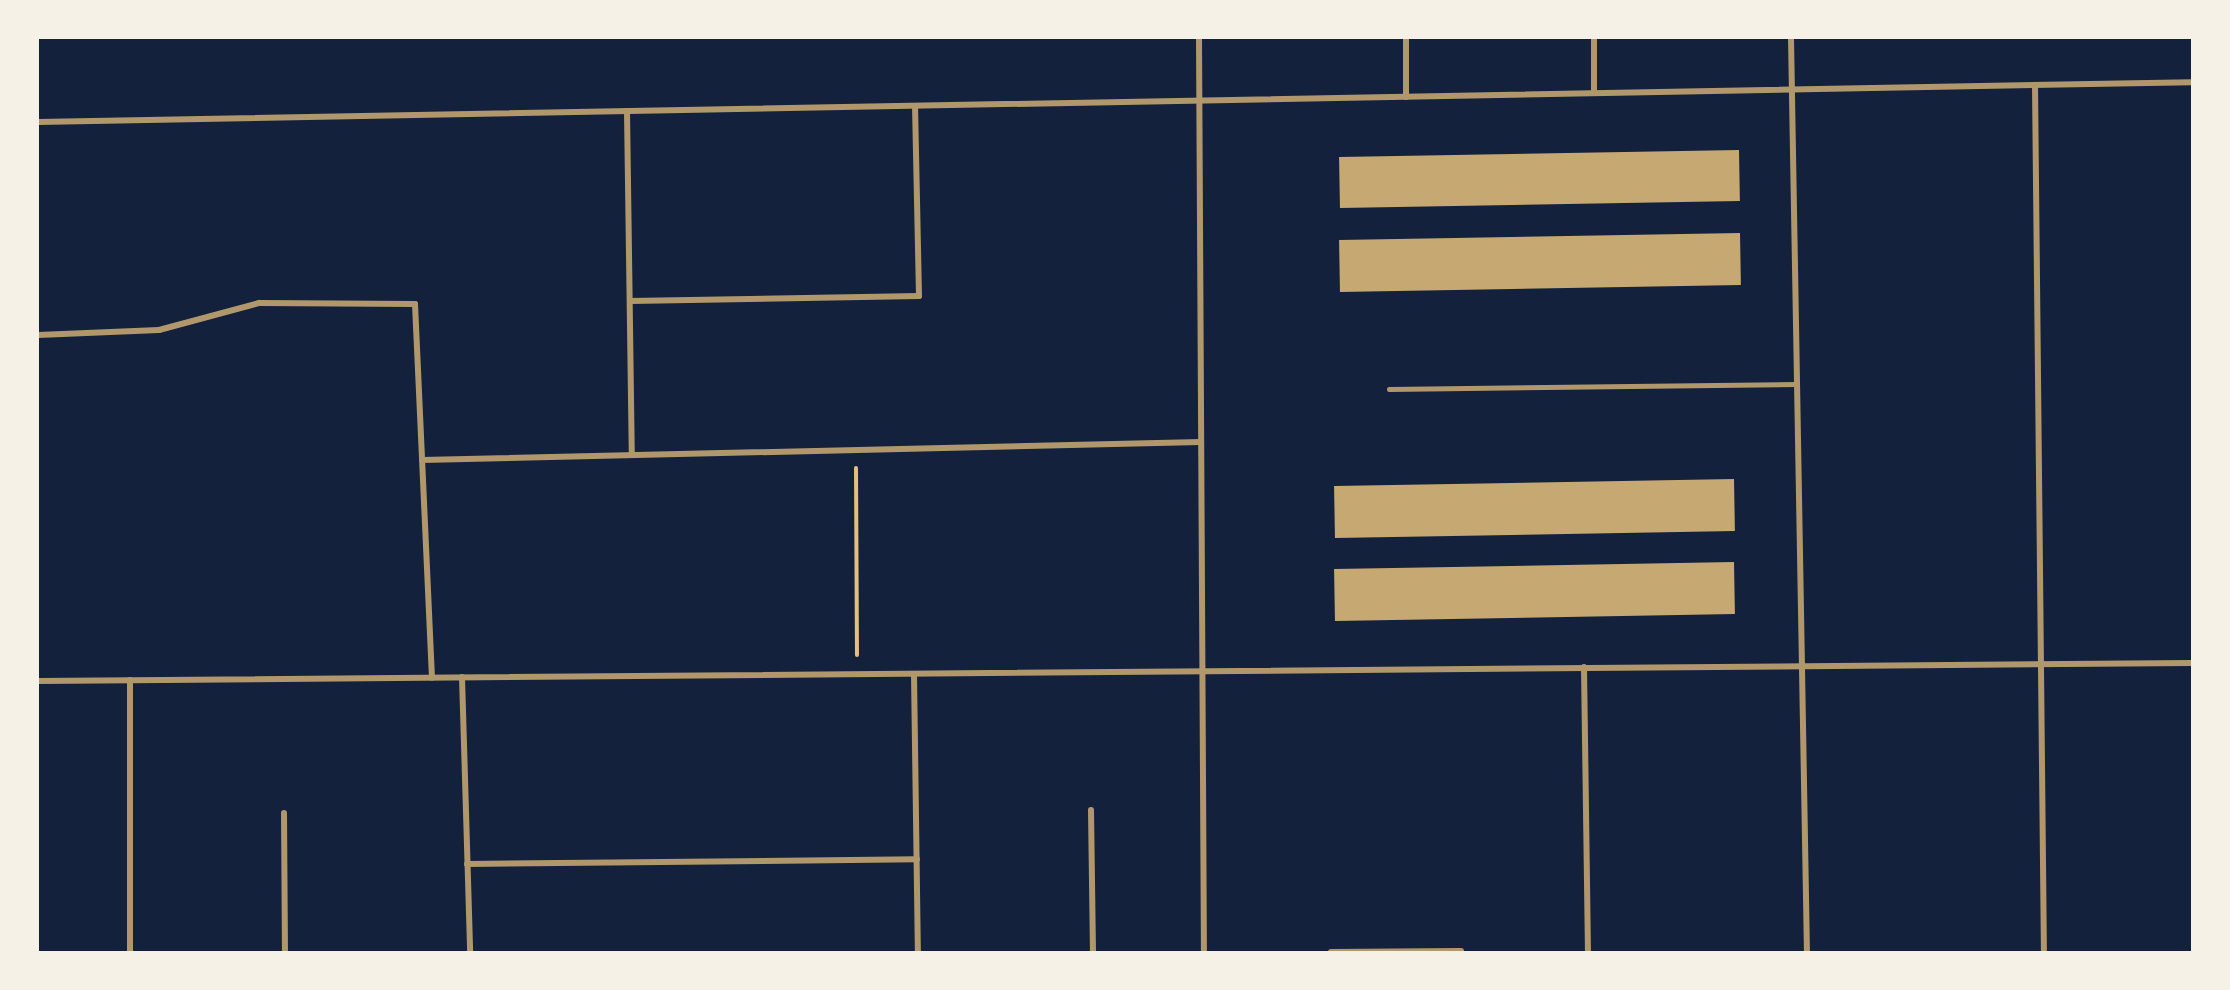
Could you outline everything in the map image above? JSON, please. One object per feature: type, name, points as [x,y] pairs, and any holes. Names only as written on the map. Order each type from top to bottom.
[{"type":"street","points":[[1199,38],[1204,952]]},
{"type":"street","points":[[1406,38],[1406,97]]},
{"type":"street","points":[[1594,38],[1594,93]]},
{"type":"street","points":[[1791,38],[1807,952]]},
{"type":"street","points":[[38,122],[2193,82]]},
{"type":"street","points":[[2035,85],[2044,952]]},
{"type":"street","points":[[630,301],[919,296],[915,106]]},
{"type":"street","points":[[627,111],[632,453]]},
{"type":"street","points":[[38,335],[159,330],[259,303],[415,304],[432,678]]},
{"type":"street","points":[[422,460],[632,453],[1201,442]]},
{"type":"street","points":[[38,681],[2193,663]]},
{"type":"street","points":[[1584,667],[1588,952]]},
{"type":"street","points":[[914,674],[918,952]]},
{"type":"street","points":[[462,677],[470,952]]},
{"type":"street","points":[[130,680],[130,952]]},
{"type":"street","points":[[1091,810],[1093,952]]},
{"type":"street","points":[[284,813],[285,952]]},
{"type":"street","points":[[467,864],[917,859]]},
{"type":"street","points":[[1330,952],[1461,951]]},
{"type":"lane","points":[[1389,389],[1797,384]]},
{"type":"path","points":[[856,449],[857,674]]},
{"type":"building","points":[[1739,150],[1740,201],[1340,208],[1339,157]]},
{"type":"building","points":[[1740,233],[1741,285],[1340,292],[1339,240]]},
{"type":"building","points":[[1734,479],[1735,531],[1335,538],[1334,486]]},
{"type":"building","points":[[1734,562],[1735,614],[1335,621],[1334,569]]}]
